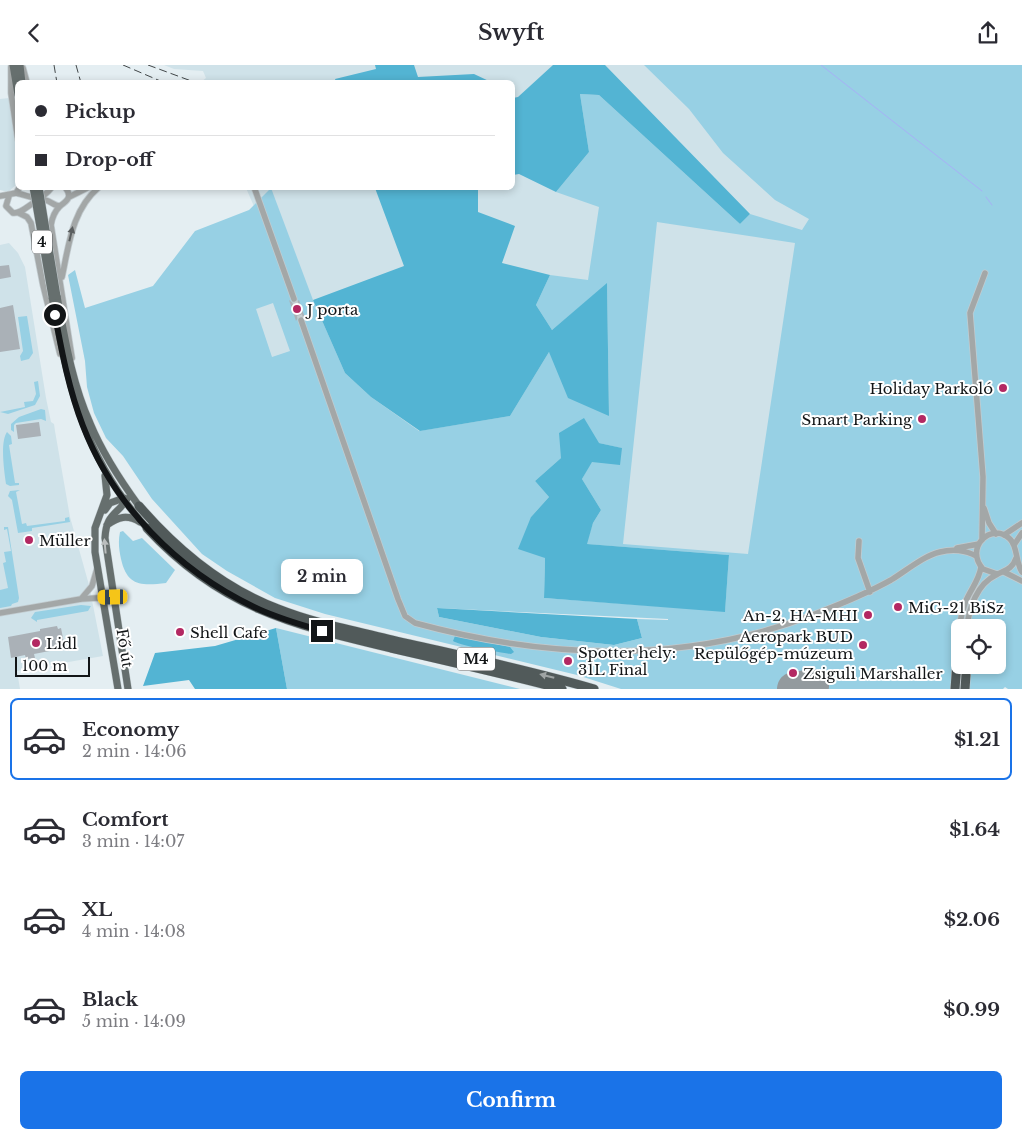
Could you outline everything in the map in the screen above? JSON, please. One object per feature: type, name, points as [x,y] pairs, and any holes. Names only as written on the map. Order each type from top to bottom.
[{"type":"highway","name":"M4","points":[[139,506],[177,547],[199,564],[239,589],[277,609],[324,623],[594,689]]},
{"type":"highway","name":"M4","points":[[147,528],[183,562],[214,586],[273,615],[322,631],[562,689]]},
{"type":"highway","points":[[956,689],[961,674]]},
{"type":"highway","points":[[964,674],[965,689]]},
{"type":"main road","points":[[12,65],[15,82]]},
{"type":"main road","points":[[21,65],[22,80]]},
{"type":"main road","name":"4","points":[[34,190],[54,296],[73,373],[89,422],[98,442],[123,484],[125,499]]},
{"type":"main road","name":"4","points":[[39,190],[64,365],[83,426],[104,470],[107,495],[96,523]]},
{"type":"main road","points":[[104,470],[147,528]]},
{"type":"main road","points":[[123,484],[139,506]]},
{"type":"main road","points":[[125,499],[111,515],[106,526],[105,547],[128,689]]},
{"type":"main road","points":[[96,523],[110,503],[125,499],[139,506]]},
{"type":"main road","points":[[106,526],[118,518],[124,517],[132,518],[147,528]]},
{"type":"main road","name":"Fő út","points":[[96,523],[95,538],[98,567],[118,688]]},
{"type":"street","points":[[12,65],[11,93],[15,120]]},
{"type":"street","points":[[21,65],[26,80]]},
{"type":"street","points":[[0,196],[9,195],[18,190],[24,197],[25,207]]},
{"type":"street","points":[[24,197],[37,198],[48,193],[50,190]]},
{"type":"street","points":[[66,190],[69,197]]},
{"type":"street","points":[[73,373],[52,225],[54,215],[60,206],[66,203],[69,197],[83,190]]},
{"type":"street","points":[[61,281],[75,219],[86,200],[96,190]]},
{"type":"street","points":[[255,190],[294,299]]},
{"type":"street","points":[[48,193],[51,203]]},
{"type":"street","points":[[6,206],[9,195]]},
{"type":"street","points":[[19,213],[25,207],[37,201],[46,200],[60,206]]},
{"type":"street","points":[[0,203],[10,211],[28,217],[32,223],[55,339],[64,365]]},
{"type":"street","points":[[985,273],[970,313],[982,471],[980,542],[976,556],[981,567],[988,572],[997,574]]},
{"type":"street","points":[[301,320],[402,611],[410,621],[475,637],[536,647],[610,653],[647,652],[711,643],[755,634],[804,619],[870,592],[935,554],[980,542],[996,534],[1004,535],[1014,545],[1016,558],[1022,572]]},
{"type":"street","points":[[982,501],[989,523],[996,534]]},
{"type":"street","points":[[1004,535],[1022,523]]},
{"type":"street","points":[[1014,545],[1022,533]]},
{"type":"street","points":[[859,541],[858,558],[870,592]]},
{"type":"street","points":[[950,551],[965,551],[976,556]]},
{"type":"street","points":[[967,619],[969,610],[976,595],[997,574],[1004,572],[1013,565],[1016,558]]},
{"type":"street","points":[[81,599],[92,586],[98,567]]},
{"type":"street","points":[[961,619],[966,600],[977,581],[981,567]]},
{"type":"street","points":[[1004,572],[1022,581]]},
{"type":"street","points":[[0,613],[81,599],[113,597]]},
{"type":"shaded area","points":[[164,65],[1022,65],[722,622],[243,430],[263,227],[247,190],[515,190],[515,80],[204,80],[206,78],[203,71],[174,69]]},
{"type":"shaded area","points":[[375,65],[414,65],[418,77],[474,74],[487,80],[335,79],[376,69]]},
{"type":"shaded area","points":[[553,65],[605,65],[750,214],[740,224],[599,95],[580,94],[589,152],[556,192],[519,174],[515,175],[515,98]]},
{"type":"shaded area","points":[[644,65],[1022,65],[1022,689],[1008,689],[1005,687],[1003,689],[621,689],[577,675],[325,614],[275,598],[227,571],[202,554],[152,499],[123,456],[106,438],[94,413],[87,387],[85,361],[68,275],[75,270],[85,308],[153,286],[195,231],[249,210],[269,190],[272,190],[313,300],[345,373],[371,397],[419,431],[510,416],[549,352],[609,416],[607,284],[552,330],[536,305],[550,275],[588,280],[599,207],[556,192],[589,152],[580,94],[599,95],[740,224],[750,214],[802,230],[809,219],[775,200],[723,153],[689,109]],"holes":[[[657,222],[795,243],[748,554],[623,544]],[[273,303],[290,351],[272,357],[256,309]],[[599,443],[621,448],[591,462],[582,479],[601,510],[593,523],[586,544],[729,555],[725,611],[544,598],[545,558],[531,517],[549,497],[535,481],[561,458]],[[437,608],[668,619],[668,620],[637,619],[642,638],[614,645],[541,637],[439,617]]]},
{"type":"shaded area","points":[[9,98],[15,142],[15,186],[8,192],[0,190],[0,99]]},
{"type":"shaded area","points":[[376,190],[478,190],[478,212],[515,226],[502,263],[550,275],[536,305],[552,330],[607,283],[609,416],[568,398],[549,352],[510,416],[420,431],[371,397],[345,373],[313,300],[404,266]]},
{"type":"shaded area","points":[[9,243],[18,253],[25,267],[46,398],[51,422],[54,424],[70,517],[89,585],[103,656],[17,671],[20,689],[0,689],[0,245]]},
{"type":"shaded area","points":[[27,316],[33,353],[29,359],[21,361],[20,356],[23,351],[18,317]]},
{"type":"shaded area","points":[[38,381],[40,396],[35,405],[8,414],[0,412],[25,407],[24,402],[33,401],[36,394],[34,382]]},
{"type":"shaded area","points":[[41,409],[45,410],[46,421],[41,419],[16,423],[14,425],[14,432],[11,430],[11,424],[19,417]]},
{"type":"shaded area","points":[[584,418],[599,443],[622,448],[620,465],[592,462],[582,479],[601,510],[593,523],[587,544],[729,555],[725,612],[544,598],[545,558],[518,549],[531,517],[549,497],[535,481],[561,458],[559,433]]},
{"type":"shaded area","points":[[7,432],[11,436],[12,444],[9,445],[15,483],[19,483],[19,485],[10,486],[6,484],[3,449]]},
{"type":"shaded area","points":[[20,490],[16,492],[22,524],[26,523],[27,526],[65,521],[65,518],[69,517],[70,522],[32,528],[32,531],[18,533],[12,500],[8,496],[10,491]]},
{"type":"shaded area","points":[[4,527],[8,527],[19,598],[18,602],[11,606],[0,608],[0,590],[8,588],[3,563],[6,562],[4,552],[11,551],[7,529],[4,530]]},
{"type":"shaded area","points":[[123,531],[133,541],[142,538],[175,570],[166,583],[142,584],[127,575],[119,549],[120,532]]},
{"type":"shaded area","points":[[81,605],[91,606],[88,611],[37,620],[37,622],[31,618],[35,612]]},
{"type":"shaded area","points":[[437,608],[637,619],[642,638],[614,645],[541,637],[439,617]]},
{"type":"shaded area","points":[[276,628],[520,689],[287,689]]},
{"type":"shaded area","points":[[276,628],[287,689],[195,689],[189,680],[143,686],[155,653],[215,646]]},
{"type":"shaded area","points":[[455,636],[510,647],[514,652],[511,654],[463,645],[453,641]]},
{"type":"building","points":[[9,265],[11,277],[0,279],[0,266]]},
{"type":"building","name":"J porta","points":[[289,300],[294,304],[299,300],[305,318],[299,316],[296,321]]},
{"type":"building","points":[[13,305],[20,349],[0,352],[0,308]]},
{"type":"building","points":[[39,422],[41,436],[18,439],[16,425]]},
{"type":"building","name":"Lidl","points":[[57,626],[58,629],[61,628],[65,648],[34,654],[35,658],[26,659],[25,655],[11,658],[8,637]]},
{"type":"waterway","points":[[821,65],[982,191]]},
{"type":"waterway","points":[[986,197],[992,205]]},
{"type":"runway","points":[[794,689],[812,686]]},
{"type":"tunnel","points":[[294,299],[301,320]]},
{"type":"railway","points":[[54,65],[56,80]]},
{"type":"railway","points":[[76,65],[80,80]]},
{"type":"railway","points":[[123,65],[158,80]]},
{"type":"railway","points":[[148,65],[189,80]]},
{"type":"place","name":"J porta","points":[[297,309]]},
{"type":"place","name":"Holiday Parkoló","points":[[1003,388]]},
{"type":"place","name":"Smart Parking","points":[[922,419]]},
{"type":"place","name":"Müller","points":[[29,540]]},
{"type":"place","name":"MiG-21 BiSz","points":[[898,607]]},
{"type":"place","name":"An-2, HA-MHI","points":[[868,615]]},
{"type":"place","name":"Shell Cafe","points":[[180,632]]},
{"type":"place","name":"Lidl","points":[[36,643]]},
{"type":"place","name":"Aeropark BUD Repülőgép-múzeum","points":[[863,645]]},
{"type":"place","name":"Spotter hely: 31L Final","points":[[568,661]]},
{"type":"place","name":"Zsiguli Marshaller","points":[[793,673]]},
{"type":"route","points":[[55,315],[64,365],[83,426],[104,470],[137,517],[161,543],[214,586],[255,608],[322,631]]}]
